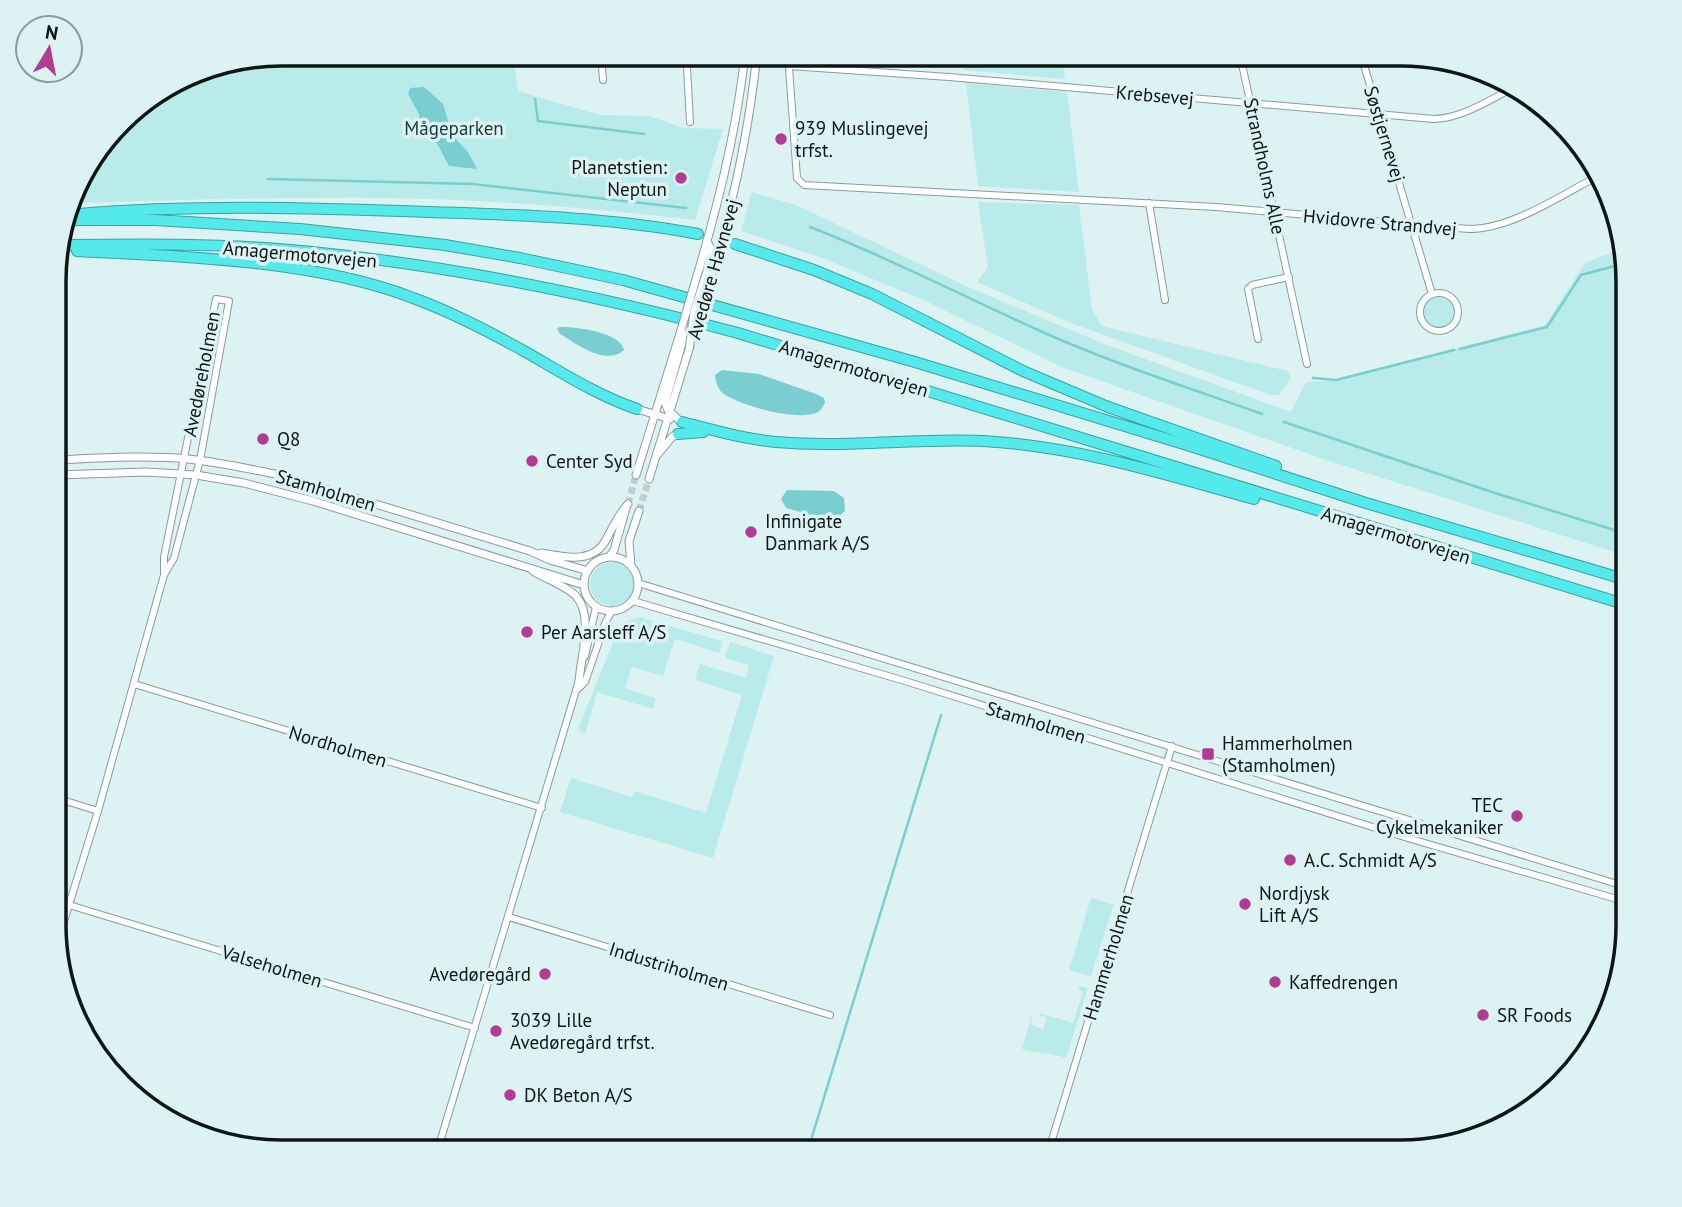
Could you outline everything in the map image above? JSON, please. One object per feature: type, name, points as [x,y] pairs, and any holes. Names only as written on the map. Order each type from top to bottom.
[{"type":"highway","points":[[77,215],[262,208],[374,210],[602,221],[705,238]]},
{"type":"highway","name":"Amagermotorvejen","points":[[76,220],[155,220],[300,229],[444,245],[577,269],[671,292],[915,362],[1366,503],[1615,576]]},
{"type":"highway","name":"Amagermotorvejen","points":[[70,245],[159,244],[300,250],[444,269],[562,291],[738,333],[1615,602]]},
{"type":"highway","points":[[735,244],[814,270],[872,294],[1023,371],[1108,407],[1272,465],[1366,503]]},
{"type":"highway","points":[[69,251],[197,258],[284,268],[386,288],[470,321],[594,392],[637,409]]},
{"type":"highway","points":[[681,422],[729,435]]},
{"type":"highway","points":[[678,434],[696,431],[775,442],[839,444],[930,440],[986,441],[1067,450],[1362,525]]},
{"type":"street","points":[[602,66],[603,80]]},
{"type":"street","points":[[687,66],[690,122]]},
{"type":"street","name":"Avedøre Havnevej","points":[[636,475],[655,414],[682,348],[706,271],[705,238],[734,140],[743,66]]},
{"type":"street","name":"Avedøre Havnevej","points":[[649,479],[669,415],[682,348],[683,321],[722,241],[734,199],[746,144],[755,66]]},
{"type":"street","name":"Hvidovre Strandvej","points":[[789,66],[797,178],[803,185],[1149,203],[1469,229],[1495,226],[1590,180]]},
{"type":"street","name":"Krebsevej","points":[[796,66],[1449,118],[1503,93]]},
{"type":"street","name":"Strandholms Alle","points":[[1243,67],[1307,364]]},
{"type":"street","name":"Søstjernevej","points":[[1365,67],[1432,294]]},
{"type":"street","points":[[1149,203],[1166,300]]},
{"type":"street","points":[[705,238],[735,244]]},
{"type":"street","points":[[1258,339],[1248,289],[1252,285],[1289,277]]},
{"type":"street","name":"Søstjernevej","points":[[1444,293],[1457,304],[1456,321],[1441,331],[1429,328],[1421,318],[1421,307],[1432,294],[1444,293]]},
{"type":"street","name":"Avedøreholmen","points":[[67,912],[164,575],[174,558],[200,460],[229,302],[216,299],[164,557],[164,575]]},
{"type":"street","points":[[637,409],[669,415],[681,422]]},
{"type":"street","points":[[656,457],[672,437],[678,434]]},
{"type":"street","name":"Stamholmen","points":[[66,459],[111,457],[200,460],[280,475],[587,571]]},
{"type":"street","name":"Stamholmen","points":[[66,475],[146,471],[196,475],[275,490],[584,584]]},
{"type":"street","points":[[530,551],[581,558],[596,551],[606,542],[618,515],[628,504],[614,550],[609,557],[594,563],[587,571],[584,584],[589,599],[596,607],[612,611],[626,607],[633,601],[638,583],[632,566],[629,541],[639,511]]},
{"type":"street","points":[[609,557],[624,560],[632,566]]},
{"type":"street","points":[[523,565],[576,596],[585,612],[585,638],[578,685]]},
{"type":"street","name":"Stamholmen","points":[[638,583],[1615,883]]},
{"type":"street","name":"Stamholmen","points":[[633,601],[905,681],[1411,839],[1615,898]]},
{"type":"street","points":[[441,1140],[578,685],[596,607]]},
{"type":"street","points":[[578,685],[585,681],[612,611]]},
{"type":"street","points":[[905,681],[910,667]]},
{"type":"street","name":"Nordholmen","points":[[134,684],[542,807]]},
{"type":"street","points":[[1167,762],[1172,746]]},
{"type":"street","name":"Hammerholmen","points":[[1052,1140],[1167,762]]},
{"type":"street","points":[[67,801],[98,811]]},
{"type":"street","points":[[1411,839],[1416,821]]},
{"type":"street","name":"Valseholmen","points":[[69,905],[475,1028]]},
{"type":"street","name":"Industriholmen","points":[[509,917],[830,1015]]},
{"type":"green space","name":"Mågeparken","points":[[515,66],[518,91],[600,115],[650,116],[683,128],[723,129],[695,220],[460,200],[266,198],[82,203],[103,162],[140,120],[174,95],[199,83],[253,68]]},
{"type":"green space","points":[[964,67],[1063,67],[1065,79],[964,70]]},
{"type":"green space","points":[[966,83],[1067,92],[1079,192],[978,186]]},
{"type":"green space","points":[[752,192],[796,205],[968,287],[1104,344],[1291,412],[1306,382],[1330,381],[1545,325],[1585,263],[1614,251],[1615,552],[1326,460],[1064,368],[919,298],[817,256],[741,231]]},
{"type":"green space","points":[[978,202],[1079,205],[1092,309],[1102,326],[1288,371],[1291,378],[1279,395],[1270,395],[1071,323],[977,282],[988,267]]},
{"type":"green space","points":[[1439,296],[1450,301],[1455,312],[1450,323],[1439,328],[1428,323],[1423,312],[1428,301]]},
{"type":"green space","points":[[612,562],[628,568],[634,584],[628,600],[612,606],[596,600],[590,584],[596,568]]},
{"type":"green space","points":[[638,617],[722,641],[719,653],[675,639],[663,676],[632,667],[625,688],[656,698],[653,709],[597,692],[585,734],[578,729],[620,625]]},
{"type":"green space","points":[[730,642],[774,656],[713,858],[560,812],[571,778],[632,797],[634,791],[706,813],[742,695],[695,680],[700,664],[746,678],[749,665],[725,658]]},
{"type":"green space","points":[[1091,898],[1114,903],[1091,976],[1069,970]]},
{"type":"green space","points":[[1081,986],[1088,988],[1066,1058],[1022,1049],[1032,1014],[1031,1025],[1043,1029],[1047,1018],[1039,1015],[1040,1013],[1073,1023],[1083,992],[1078,989]]},
{"type":"shaded area","points":[[424,87],[443,104],[453,136],[468,152],[477,169],[449,166],[433,136],[420,124],[419,114],[408,94],[410,88]]},
{"type":"shaded area","points":[[557,328],[606,335],[621,344],[624,350],[609,356],[592,352],[560,334]]},
{"type":"shaded area","points":[[722,370],[759,374],[816,394],[824,398],[825,403],[818,412],[809,415],[784,414],[756,408],[732,399],[720,390],[715,375]]},
{"type":"shaded area","points":[[787,490],[834,491],[844,498],[845,511],[835,520],[829,520],[786,508],[781,499]]},
{"type":"waterway","points":[[535,99],[538,121],[644,134]]},
{"type":"waterway","points":[[268,179],[473,184],[686,208]]},
{"type":"waterway","points":[[810,227],[1066,342],[1262,414]]},
{"type":"waterway","points":[[1460,349],[1547,327],[1581,275],[1615,266]]},
{"type":"waterway","points":[[1313,378],[1336,380],[1454,350]]},
{"type":"waterway","points":[[1284,422],[1615,530]]},
{"type":"waterway","points":[[811,1140],[941,715]]},
{"type":"tunnel","points":[[628,504],[636,475]]},
{"type":"tunnel","points":[[639,511],[649,479]]},
{"type":"place","name":"939 Muslingevej trfst.","points":[[781,139]]},
{"type":"place","name":"Planetstien: Neptun","points":[[681,178]]},
{"type":"place","name":"Q8","points":[[263,439]]},
{"type":"place","name":"Center Syd","points":[[532,461]]},
{"type":"place","name":"Infinigate Danmark A/S","points":[[751,532]]},
{"type":"place","name":"Per Aarsleff A/S","points":[[527,632]]},
{"type":"place","name":"Hammerholmen (Stamholmen)","points":[[1208,754]]},
{"type":"place","name":"TEC Cykelmekaniker","points":[[1517,816]]},
{"type":"place","name":"A.C. Schmidt A/S","points":[[1290,860]]},
{"type":"place","name":"Nordjysk Lift A/S","points":[[1245,904]]},
{"type":"place","name":"Avedøregård","points":[[545,974]]},
{"type":"place","name":"Kaffedrengen","points":[[1275,982]]},
{"type":"place","name":"SR Foods","points":[[1483,1015]]},
{"type":"place","name":"3039 Lille Avedøregård trfst.","points":[[496,1031]]},
{"type":"place","name":"DK Beton A/S","points":[[510,1095]]}]
